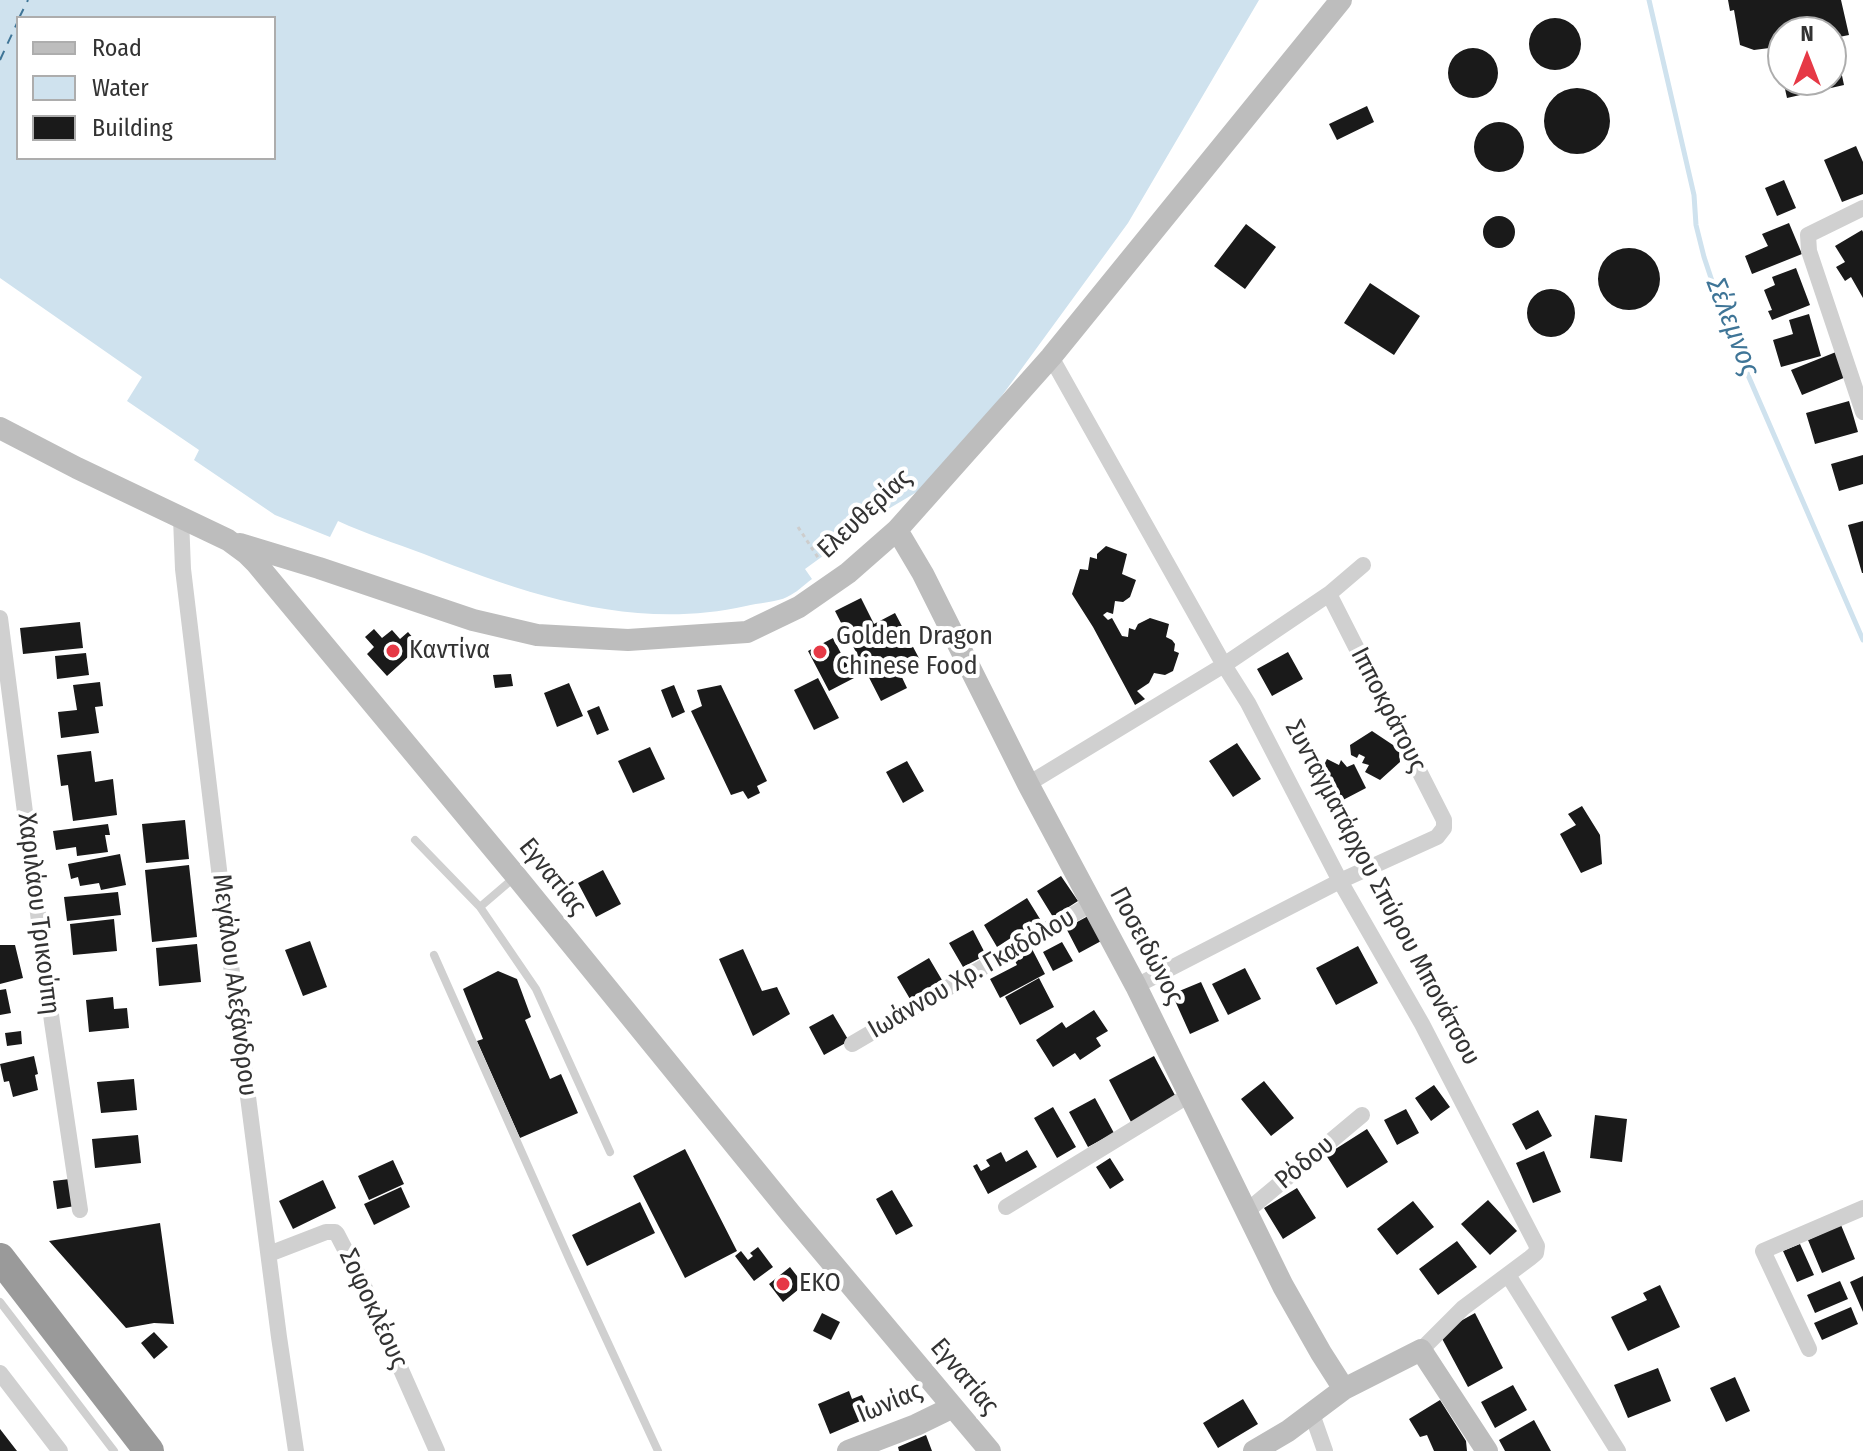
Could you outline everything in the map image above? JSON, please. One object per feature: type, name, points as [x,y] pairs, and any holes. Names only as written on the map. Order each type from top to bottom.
[{"type":"highway","points":[[0,1258],[149,1451]]},
{"type":"street","name":"Ελευθερίας","points":[[228,540],[473,620],[537,635],[628,640],[747,632],[799,607],[848,573],[897,530],[1051,357],[1341,0]]},
{"type":"street","points":[[1863,208],[1808,235],[1809,251],[1863,412]]},
{"type":"street","name":"Συνταγματάρχου Σπύρου Μπονάτσου","points":[[1051,357],[1248,703],[1340,881],[1422,1024],[1537,1246],[1536,1253],[1463,1308],[1421,1350],[1344,1389],[1262,1449]]},
{"type":"street","name":"Εγνατίας","points":[[1,432],[228,540],[247,554],[287,598],[791,1214],[990,1451]]},
{"type":"street","name":"Μεγάλου Αλεξάνδρου","points":[[181,518],[182,555],[226,932],[296,1451]]},
{"type":"street","name":"Ποσειδώνος","points":[[897,530],[923,574],[1028,784],[1136,986],[1283,1286],[1344,1389]]},
{"type":"street","points":[[1028,784],[1224,665],[1329,594],[1363,565]]},
{"type":"street","name":"Ιπποκράτους","points":[[1329,594],[1444,820],[1444,828],[1437,837],[1340,881]]},
{"type":"street","name":"Χαριλάου Τρικούπη","points":[[0,618],[52,1022],[80,1210]]},
{"type":"street","points":[[1136,986],[1340,881]]},
{"type":"street","name":"Ιωάννου Χρ. Γκαδόλου","points":[[852,1044],[1091,904]]},
{"type":"street","points":[[1006,1207],[1191,1094]]},
{"type":"street","name":"Ρόδου","points":[[1247,1211],[1362,1115]]},
{"type":"street","points":[[1809,1349],[1763,1251],[1863,1208]]},
{"type":"street","name":"Σοφοκλέους","points":[[269,1254],[326,1232],[337,1234],[363,1284],[437,1451]]},
{"type":"street","points":[[1508,1275],[1618,1451]]},
{"type":"street","points":[[1421,1350],[1487,1451]]},
{"type":"street","points":[[0,1373],[60,1451]]},
{"type":"street","name":"Ιωνίας","points":[[848,1451],[953,1407]]},
{"type":"street","points":[[1312,1414],[1325,1451]]},
{"type":"lane","points":[[415,840],[480,907],[536,989],[610,1152]]},
{"type":"lane","points":[[480,907],[516,876]]},
{"type":"lane","points":[[434,955],[658,1451]]},
{"type":"lane","points":[[0,1302],[114,1451]]},
{"type":"path","points":[[798,527],[819,559]]},
{"type":"water","points":[[0,0],[1259,0],[1128,223],[971,438],[932,483],[858,527],[805,569],[812,579],[787,597],[704,613],[622,611],[582,605],[502,583],[338,521],[330,537],[275,515],[194,460],[199,450],[127,401],[142,377],[0,278]]},
{"type":"building","points":[[1728,0],[1841,0],[1845,16],[1767,16],[1767,48],[1754,50],[1740,45],[1734,10],[1730,11]]},
{"type":"building","points":[[1555,18],[1574,25],[1581,44],[1574,63],[1555,70],[1536,63],[1529,44],[1536,25]]},
{"type":"building","points":[[1473,48],[1491,55],[1498,73],[1491,91],[1473,98],[1455,91],[1448,73],[1455,55]]},
{"type":"building","points":[[1571,88],[1583,88],[1595,93],[1605,103],[1610,121],[1608,134],[1595,149],[1583,154],[1571,154],[1559,149],[1549,139],[1544,127],[1544,115],[1549,103],[1559,93]]},
{"type":"building","points":[[1367,106],[1374,122],[1337,140],[1329,124]]},
{"type":"building","points":[[1489,123],[1509,123],[1523,137],[1523,157],[1509,171],[1489,171],[1475,157],[1475,137]]},
{"type":"building","points":[[1856,146],[1863,162],[1863,194],[1842,202],[1824,160]]},
{"type":"building","points":[[1784,180],[1796,208],[1777,216],[1765,188]]},
{"type":"building","points":[[1499,216],[1510,221],[1515,232],[1510,243],[1499,248],[1488,243],[1483,232],[1488,221]]},
{"type":"building","points":[[1789,223],[1802,254],[1752,274],[1745,256],[1768,246],[1762,234]]},
{"type":"building","points":[[1246,224],[1276,247],[1245,289],[1214,266]]},
{"type":"building","points":[[1862,230],[1863,298],[1851,277],[1845,281],[1836,267],[1845,262],[1835,246]]},
{"type":"building","points":[[1623,248],[1635,248],[1651,257],[1658,267],[1658,291],[1651,301],[1635,310],[1623,310],[1603,296],[1598,285],[1598,273],[1612,253]]},
{"type":"building","points":[[1796,268],[1810,305],[1772,320],[1768,311],[1772,310],[1764,290],[1775,285],[1772,277]]},
{"type":"building","points":[[1370,283],[1420,316],[1394,355],[1344,323]]},
{"type":"building","points":[[1551,289],[1568,296],[1575,313],[1568,330],[1551,337],[1534,330],[1527,313],[1534,296]]},
{"type":"building","points":[[1809,314],[1821,356],[1781,367],[1773,340],[1793,334],[1789,320]]},
{"type":"building","points":[[1836,352],[1846,377],[1802,395],[1791,370]]},
{"type":"building","points":[[1849,401],[1858,432],[1815,444],[1806,413]]},
{"type":"building","points":[[1863,455],[1863,484],[1839,491],[1831,464]]},
{"type":"building","points":[[1863,521],[1863,573],[1862,573],[1848,525]]},
{"type":"building","points":[[1106,546],[1127,554],[1122,574],[1136,580],[1130,597],[1123,602],[1115,601],[1113,614],[1107,612],[1103,615],[1108,620],[1112,618],[1122,636],[1128,637],[1129,628],[1135,630],[1138,624],[1150,618],[1169,624],[1166,637],[1172,640],[1174,651],[1179,653],[1173,671],[1165,675],[1154,673],[1149,683],[1137,691],[1145,699],[1135,705],[1072,594],[1080,569],[1088,570],[1090,557],[1097,559],[1097,554]]},
{"type":"building","points":[[861,598],[874,624],[895,613],[920,660],[899,671],[907,688],[881,701],[835,611]]},
{"type":"building","points":[[80,622],[83,648],[23,654],[20,628]]},
{"type":"building","name":"Καντίνα","points":[[374,629],[382,638],[392,630],[400,639],[408,632],[420,646],[387,676],[367,654],[374,647],[365,637]]},
{"type":"building","points":[[833,638],[854,678],[829,691],[808,651]]},
{"type":"building","points":[[1288,652],[1303,679],[1272,696],[1257,669]]},
{"type":"building","points":[[86,653],[89,675],[57,679],[55,656]]},
{"type":"building","points":[[511,674],[513,686],[495,688],[493,675]]},
{"type":"building","points":[[818,678],[839,718],[814,730],[794,690]]},
{"type":"building","points":[[100,682],[103,706],[95,707],[99,733],[61,738],[58,712],[77,710],[73,685]]},
{"type":"building","points":[[569,683],[583,716],[557,727],[544,693]]},
{"type":"building","points":[[674,685],[685,712],[672,718],[661,690]]},
{"type":"building","points":[[721,685],[767,781],[757,786],[760,793],[748,799],[743,791],[731,795],[691,711],[702,706],[697,690]]},
{"type":"building","points":[[599,706],[609,730],[597,735],[587,711]]},
{"type":"building","points":[[1372,731],[1399,749],[1400,762],[1380,780],[1365,772],[1369,765],[1362,763],[1365,757],[1351,755],[1350,745]]},
{"type":"building","points":[[1237,743],[1261,779],[1233,797],[1209,761]]},
{"type":"building","points":[[650,747],[665,779],[633,793],[618,761]]},
{"type":"building","points":[[91,751],[95,782],[113,779],[117,815],[73,821],[68,785],[61,786],[57,755]]},
{"type":"building","points":[[1327,759],[1339,765],[1341,760],[1347,767],[1354,764],[1366,788],[1343,800],[1342,795],[1336,798],[1335,789],[1321,788],[1324,779],[1318,777]]},
{"type":"building","points":[[907,761],[924,791],[903,803],[886,772]]},
{"type":"building","points":[[1582,806],[1600,835],[1602,864],[1581,873],[1560,834],[1576,825],[1568,814]]},
{"type":"building","points":[[185,820],[189,859],[146,863],[142,824]]},
{"type":"building","points":[[108,824],[110,835],[105,835],[108,852],[77,856],[76,847],[56,850],[53,831]]},
{"type":"building","points":[[120,854],[126,885],[101,890],[99,883],[80,886],[78,877],[71,879],[68,864]]},
{"type":"building","points":[[189,865],[197,937],[152,942],[145,870]]},
{"type":"building","points":[[603,870],[621,904],[596,917],[578,883]]},
{"type":"building","points":[[1061,876],[1078,901],[1053,917],[1037,891]]},
{"type":"building","points":[[118,892],[121,915],[67,921],[64,897]]},
{"type":"building","points":[[1027,898],[1040,919],[997,947],[984,925]]},
{"type":"building","points":[[1090,915],[1103,940],[1079,953],[1066,928]]},
{"type":"building","points":[[114,919],[117,951],[73,955],[70,924]]},
{"type":"building","points":[[973,930],[986,955],[963,967],[949,943]]},
{"type":"building","points":[[310,941],[327,987],[303,996],[285,950]]},
{"type":"building","points":[[1062,942],[1073,961],[1053,971],[1043,952]]},
{"type":"building","points":[[197,944],[201,982],[159,986],[156,948]]},
{"type":"building","points":[[0,945],[15,945],[23,978],[0,984]]},
{"type":"building","points":[[1358,946],[1378,983],[1336,1005],[1316,968]]},
{"type":"building","points":[[743,949],[762,991],[777,987],[790,1014],[753,1036],[719,959]]},
{"type":"building","points":[[1032,949],[1045,974],[1000,998],[990,979],[1017,965],[1014,959]]},
{"type":"building","points":[[929,958],[942,980],[910,999],[897,977]]},
{"type":"building","points":[[1245,968],[1261,999],[1228,1015],[1212,984]]},
{"type":"building","points":[[498,971],[517,979],[531,1017],[525,1020],[550,1079],[561,1074],[578,1113],[520,1138],[477,1041],[483,1039],[463,989]]},
{"type":"building","points":[[1039,978],[1054,1007],[1020,1025],[1005,997]]},
{"type":"building","points":[[1201,982],[1219,1021],[1190,1034],[1172,994]]},
{"type":"building","points":[[6,989],[11,1013],[0,1015],[0,990]]},
{"type":"building","points":[[113,997],[114,1009],[127,1008],[129,1028],[89,1032],[86,1000]]},
{"type":"building","points":[[1094,1010],[1108,1031],[1096,1038],[1101,1046],[1080,1060],[1075,1053],[1053,1067],[1036,1040],[1062,1022],[1066,1028]]},
{"type":"building","points":[[833,1014],[849,1041],[824,1055],[809,1027]]},
{"type":"building","points":[[21,1031],[22,1044],[7,1046],[5,1033]]},
{"type":"building","points":[[34,1056],[38,1090],[13,1097],[9,1081],[4,1082],[0,1064]]},
{"type":"building","points":[[1154,1056],[1177,1099],[1131,1122],[1109,1080]]},
{"type":"building","points":[[134,1079],[137,1110],[101,1113],[97,1082]]},
{"type":"building","points":[[1264,1081],[1294,1118],[1271,1136],[1241,1099]]},
{"type":"building","points":[[1434,1085],[1450,1107],[1431,1121],[1415,1098]]},
{"type":"building","points":[[1095,1098],[1114,1133],[1088,1147],[1069,1112]]},
{"type":"building","points":[[1053,1107],[1076,1147],[1057,1158],[1034,1118]]},
{"type":"building","points":[[1406,1109],[1419,1133],[1397,1145],[1384,1120]]},
{"type":"building","points":[[1538,1110],[1552,1136],[1526,1150],[1512,1124]]},
{"type":"building","points":[[1595,1115],[1627,1119],[1622,1162],[1590,1158]]},
{"type":"building","points":[[1367,1129],[1388,1162],[1347,1188],[1326,1155]]},
{"type":"building","points":[[138,1135],[141,1163],[95,1168],[92,1139]]},
{"type":"building","points":[[685,1149],[737,1251],[685,1278],[633,1176]]},
{"type":"building","points":[[1027,1150],[1037,1167],[988,1194],[973,1166],[977,1164],[981,1171],[990,1166],[986,1160],[1001,1152],[1006,1162]]},
{"type":"building","points":[[1544,1151],[1561,1192],[1533,1203],[1516,1163]]},
{"type":"building","points":[[1110,1158],[1124,1180],[1110,1189],[1096,1167]]},
{"type":"building","points":[[393,1160],[404,1184],[369,1200],[358,1176]]},
{"type":"building","points":[[70,1179],[75,1206],[57,1209],[53,1181]]},
{"type":"building","points":[[323,1180],[336,1208],[293,1229],[279,1201]]},
{"type":"building","points":[[401,1187],[410,1207],[374,1225],[364,1204]]},
{"type":"building","points":[[1297,1188],[1316,1218],[1283,1239],[1264,1208]]},
{"type":"building","points":[[892,1190],[913,1226],[896,1235],[876,1199]]},
{"type":"building","points":[[1488,1200],[1517,1231],[1490,1255],[1461,1224]]},
{"type":"building","points":[[1413,1201],[1434,1227],[1397,1255],[1377,1229]]},
{"type":"building","points":[[640,1202],[655,1233],[587,1266],[572,1235]]},
{"type":"building","points":[[160,1223],[174,1324],[154,1323],[126,1328],[49,1241]]},
{"type":"building","points":[[1841,1225],[1855,1259],[1822,1273],[1808,1240]]},
{"type":"building","points":[[1457,1241],[1477,1267],[1438,1295],[1419,1269]]},
{"type":"building","points":[[1800,1244],[1814,1275],[1797,1282],[1783,1251]]},
{"type":"building","points":[[758,1247],[773,1267],[754,1281],[735,1256],[741,1251],[748,1260],[753,1256],[750,1253]]},
{"type":"building","points":[[790,1267],[804,1285],[783,1302],[769,1284]]},
{"type":"building","points":[[1863,1276],[1863,1312],[1850,1282]]},
{"type":"building","points":[[1840,1281],[1848,1299],[1815,1313],[1807,1295]]},
{"type":"building","points":[[1660,1285],[1680,1327],[1628,1351],[1611,1317],[1647,1300],[1643,1293]]},
{"type":"building","points":[[1851,1307],[1858,1324],[1822,1340],[1814,1323]]},
{"type":"building","points":[[822,1313],[840,1322],[831,1340],[813,1331]]},
{"type":"building","points":[[1475,1313],[1503,1368],[1468,1387],[1439,1333]]},
{"type":"building","points":[[154,1332],[168,1347],[154,1359],[141,1343]]},
{"type":"building","points":[[1658,1368],[1671,1401],[1628,1418],[1614,1385]]},
{"type":"building","points":[[1735,1377],[1750,1411],[1726,1422],[1710,1388]]},
{"type":"building","points":[[1513,1385],[1527,1410],[1495,1428],[1481,1402]]},
{"type":"building","points":[[849,1391],[852,1399],[862,1395],[872,1416],[830,1434],[818,1404]]},
{"type":"building","points":[[1243,1399],[1258,1424],[1218,1448],[1203,1423]]},
{"type":"building","points":[[1440,1400],[1466,1441],[1467,1451],[1434,1451],[1427,1435],[1420,1437],[1409,1419]]},
{"type":"building","points":[[1534,1420],[1551,1451],[1505,1451],[1499,1440]]},
{"type":"building","points":[[0,1429],[17,1451],[0,1451]]},
{"type":"building","points":[[926,1435],[932,1451],[899,1451],[898,1447]]},
{"type":"waterway","name":"Σέλεμνος","points":[[1649,0],[1694,195],[1696,225],[1728,329],[1863,640]]},
{"type":"ferry route","points":[[20,16],[28,0]]},
{"type":"ferry route","points":[[0,60],[16,25]]},
{"type":"place","name":"Καντίνα","points":[[393,651]]},
{"type":"place","name":"Golden Dragon Chinese Food","points":[[820,652]]},
{"type":"place","name":"EKO","points":[[783,1284]]}]
